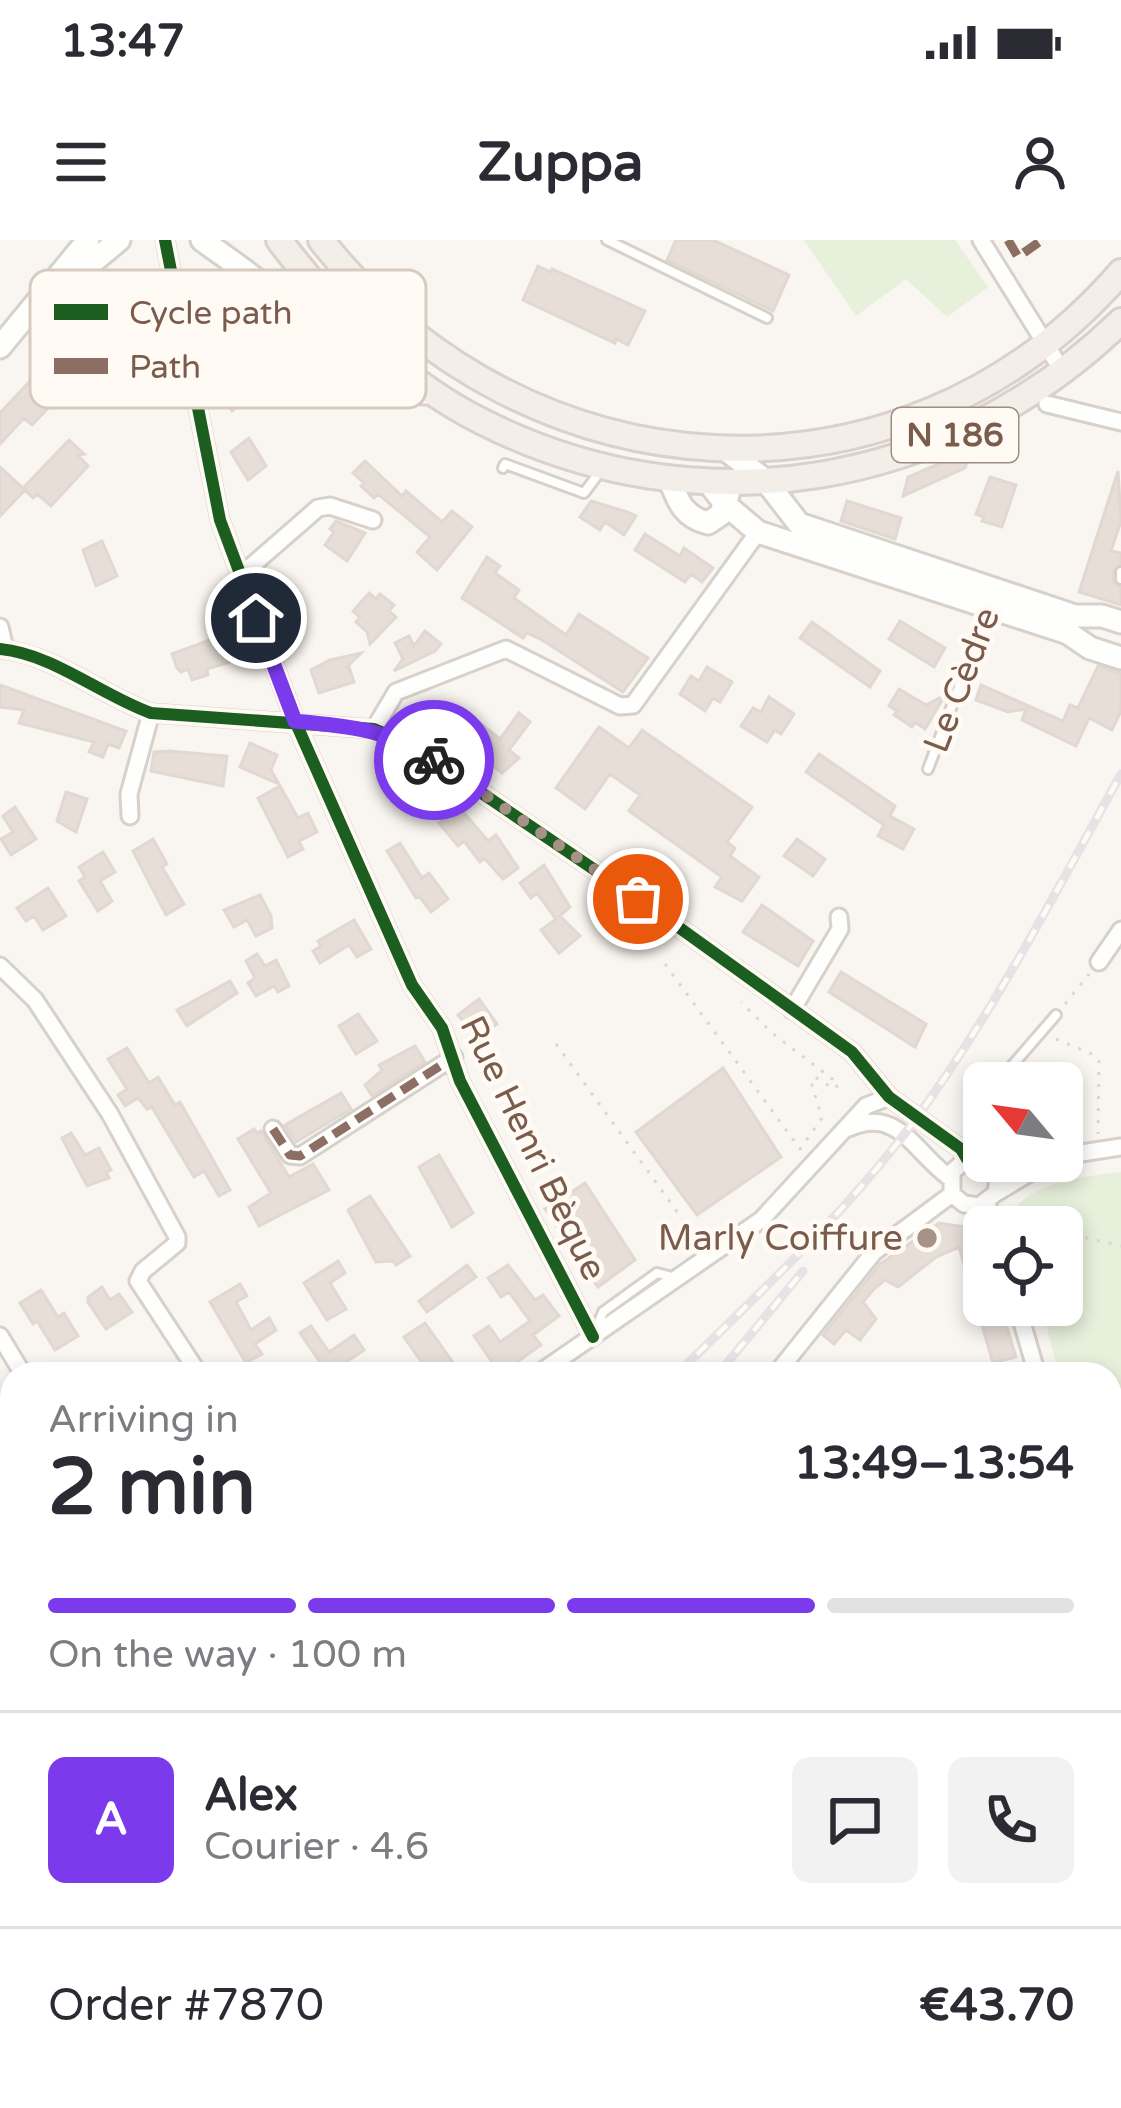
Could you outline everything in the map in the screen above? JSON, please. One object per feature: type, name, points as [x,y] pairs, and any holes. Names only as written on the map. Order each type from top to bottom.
[{"type":"main road","name":"N 186","points":[[278,240],[303,270]]},
{"type":"main road","name":"N 186","points":[[321,240],[348,270]]},
{"type":"main road","name":"N 186","points":[[426,343],[508,397],[598,431],[658,443],[725,475],[794,445],[882,430],[998,376],[1043,344],[1121,272]]},
{"type":"main road","name":"N 186","points":[[426,385],[476,419],[514,437],[605,466],[669,478],[725,475],[765,480],[891,461],[945,440],[1038,399],[1120,324]]},
{"type":"main road","points":[[426,363],[450,362]]},
{"type":"street","points":[[65,270],[88,240]]},
{"type":"street","points":[[83,270],[119,240]]},
{"type":"street","name":"Rue Henri Bèque","points":[[165,240],[171,270]]},
{"type":"street","points":[[202,240],[242,270]]},
{"type":"street","points":[[228,240],[252,270]]},
{"type":"street","points":[[981,240],[1063,372]]},
{"type":"street","points":[[0,347],[30,314]]},
{"type":"street","points":[[426,392],[436,393]]},
{"type":"street","points":[[1038,399],[1121,422]]},
{"type":"street","name":"Rue Henri Bèque","points":[[198,408],[220,520],[295,721],[412,985],[433,1010],[460,1081],[593,1337]]},
{"type":"street","points":[[669,478],[678,502],[692,519],[708,523],[720,515],[725,475]]},
{"type":"street","points":[[725,475],[758,532],[992,600],[1121,622]]},
{"type":"street","points":[[765,480],[800,524],[992,600],[1121,658]]},
{"type":"street","points":[[240,576],[318,508],[330,506],[373,520]]},
{"type":"street","points":[[374,729],[396,692],[506,650],[620,706],[633,705],[758,532]]},
{"type":"street","points":[[0,627],[3,649],[151,712],[374,729],[411,745],[852,1052],[890,1096],[963,1150]]},
{"type":"street","points":[[130,816],[129,794],[151,712]]},
{"type":"street","points":[[792,1010],[839,929],[839,917]]},
{"type":"street","points":[[1099,962],[1121,930]]},
{"type":"street","points":[[0,965],[35,1000],[98,1095],[177,1237],[177,1243],[143,1271],[138,1282],[192,1362]]},
{"type":"street","points":[[273,1129],[290,1155],[300,1156],[454,1058]]},
{"type":"street","points":[[556,1362],[761,1220],[866,1106],[890,1096]]},
{"type":"street","points":[[846,1130],[868,1120],[890,1124],[971,1207],[1014,1182]]},
{"type":"street","points":[[1083,1153],[1121,1147]]},
{"type":"street","points":[[786,1362],[874,1252],[951,1186],[956,1166],[963,1164]]},
{"type":"street","points":[[992,1206],[996,1182]]},
{"type":"street","points":[[1023,1326],[1033,1362]]},
{"type":"street","points":[[0,1336],[16,1362]]},
{"type":"lane","points":[[607,240],[767,318]]},
{"type":"lane","points":[[502,468],[505,464],[584,493],[605,466]]},
{"type":"lane","name":"Le Cèdre","points":[[928,769],[992,600]]},
{"type":"lane","points":[[1016,1062],[1057,1015]]},
{"type":"path","points":[[1057,1015],[1099,962]]},
{"type":"path","points":[[664,964],[800,1150],[822,1118],[812,1082],[815,1078],[834,1089],[838,1084],[772,1033],[741,1002]]},
{"type":"path","points":[[1040,1033],[1099,1061],[1098,1127]]},
{"type":"path","points":[[556,1044],[710,1257]]},
{"type":"path","points":[[1083,1237],[1121,1246]]},
{"type":"green space","points":[[804,240],[955,240],[988,287],[947,317],[906,279],[856,316]]},
{"type":"green space","points":[[1121,1172],[1121,1362],[1056,1362],[1046,1326],[1083,1326],[1083,1206],[1017,1206],[1050,1186]]},
{"type":"building","points":[[676,240],[713,240],[789,275],[773,311],[667,260]]},
{"type":"building","points":[[538,266],[645,311],[628,345],[523,300]]},
{"type":"building","points":[[30,381],[30,408],[48,408],[32,425],[24,418],[0,444],[0,413]]},
{"type":"building","points":[[249,438],[266,466],[248,480],[231,452]]},
{"type":"building","points":[[69,440],[84,454],[78,455],[88,466],[51,506],[25,490],[0,516],[0,467],[23,488]]},
{"type":"building","points":[[971,450],[965,468],[903,496],[908,477]]},
{"type":"building","points":[[365,461],[402,496],[406,491],[442,522],[452,511],[472,527],[437,570],[417,552],[430,537],[378,494],[374,498],[361,486],[364,483],[353,473]]},
{"type":"building","points":[[1118,471],[1121,521],[1111,551],[1121,553],[1113,582],[1121,587],[1121,605],[1079,592]]},
{"type":"building","points":[[990,477],[1016,485],[1002,527],[976,514]]},
{"type":"building","points":[[591,501],[636,516],[624,535],[605,522],[600,530],[580,517]]},
{"type":"building","points":[[847,501],[901,518],[895,539],[841,521]]},
{"type":"building","points":[[336,521],[365,533],[347,561],[325,545]]},
{"type":"building","points":[[645,534],[680,556],[684,548],[713,568],[702,582],[691,574],[685,582],[635,550]]},
{"type":"building","points":[[102,541],[117,576],[96,586],[83,550]]},
{"type":"building","points":[[487,557],[500,566],[495,573],[519,590],[514,598],[566,635],[579,614],[648,658],[623,692],[542,640],[527,633],[523,638],[462,598]]},
{"type":"building","points":[[369,593],[376,599],[380,594],[394,605],[389,611],[396,617],[370,644],[353,611]]},
{"type":"building","points":[[229,620],[236,660],[207,669],[208,675],[192,680],[188,669],[181,672],[177,668],[172,654],[215,638],[211,625]]},
{"type":"building","points":[[900,621],[945,648],[934,667],[889,639]]},
{"type":"building","points":[[812,622],[880,671],[870,687],[800,638]]},
{"type":"building","points":[[425,631],[441,644],[394,671],[403,659],[395,643],[409,636],[414,646]]},
{"type":"building","points":[[361,653],[346,668],[354,682],[319,693],[311,670]]},
{"type":"building","points":[[1098,666],[1121,673],[1121,711],[1112,730],[1089,718],[1076,746],[1022,720],[1026,709],[1008,712],[976,700],[981,685],[1063,721],[1070,705],[1078,708]]},
{"type":"building","points":[[707,667],[732,682],[720,702],[713,698],[705,711],[680,694],[691,676],[699,681]]},
{"type":"building","points":[[0,685],[126,731],[119,748],[108,744],[103,757],[89,752],[94,742],[19,723],[24,710],[0,707]]},
{"type":"building","points":[[899,689],[926,705],[945,695],[925,729],[894,715],[897,711],[889,706]]},
{"type":"building","points":[[769,697],[794,714],[781,734],[775,730],[767,742],[741,726],[753,708],[761,712]]},
{"type":"building","points":[[519,713],[530,722],[509,750],[519,758],[502,773],[457,737],[472,717],[500,739]]},
{"type":"building","points":[[599,727],[629,748],[642,730],[752,807],[727,842],[735,848],[730,856],[759,877],[742,901],[715,887],[722,877],[629,811],[640,795],[610,774],[585,809],[556,788]]},
{"type":"building","points":[[250,743],[277,755],[271,770],[279,784],[240,767]]},
{"type":"building","points":[[154,752],[227,756],[223,786],[151,771]]},
{"type":"building","points":[[819,754],[895,806],[890,816],[914,829],[903,849],[878,836],[884,825],[806,772]]},
{"type":"building","points":[[280,786],[298,818],[308,813],[317,832],[299,841],[303,849],[288,857],[258,798]]},
{"type":"building","points":[[66,792],[87,799],[76,832],[57,821]]},
{"type":"building","points":[[15,807],[36,839],[11,855],[1,839],[13,832],[3,816]]},
{"type":"building","points":[[459,807],[488,841],[496,835],[518,868],[503,879],[484,858],[480,862],[464,841],[458,846],[439,823]]},
{"type":"building","points":[[153,839],[167,864],[162,867],[184,904],[166,915],[133,851]]},
{"type":"building","points":[[797,839],[825,859],[813,876],[784,856]]},
{"type":"building","points":[[400,843],[422,878],[429,873],[448,899],[431,912],[416,898],[387,851]]},
{"type":"building","points":[[103,852],[115,872],[100,881],[112,901],[98,911],[79,881],[85,877],[79,867]]},
{"type":"building","points":[[544,865],[570,907],[560,916],[580,936],[559,953],[541,930],[556,919],[537,893],[531,898],[520,883]]},
{"type":"building","points":[[48,888],[66,916],[43,930],[34,916],[26,921],[17,908]]},
{"type":"building","points":[[260,895],[272,928],[256,936],[247,920],[234,927],[224,910]]},
{"type":"building","points":[[762,905],[813,941],[798,966],[743,932]]},
{"type":"building","points":[[354,920],[371,949],[357,957],[349,945],[320,963],[313,951],[321,946],[318,941]]},
{"type":"building","points":[[257,954],[265,966],[276,960],[289,986],[278,992],[274,986],[256,996],[248,983],[255,978],[246,961]]},
{"type":"building","points":[[841,972],[926,1024],[915,1047],[829,992]]},
{"type":"building","points":[[230,981],[237,993],[187,1026],[177,1010]]},
{"type":"building","points":[[479,999],[497,1024],[478,1038],[458,1015]]},
{"type":"building","points":[[358,1014],[377,1041],[356,1054],[339,1026]]},
{"type":"building","points":[[415,1046],[425,1062],[372,1096],[365,1085],[382,1070],[379,1065]]},
{"type":"building","points":[[127,1048],[149,1083],[158,1077],[175,1105],[180,1102],[230,1190],[219,1196],[204,1171],[194,1177],[152,1107],[147,1109],[138,1098],[125,1106],[118,1095],[127,1089],[108,1059]]},
{"type":"building","points":[[723,1068],[781,1157],[697,1215],[636,1132]]},
{"type":"building","points":[[341,1093],[351,1109],[296,1142],[285,1125]]},
{"type":"building","points":[[254,1129],[261,1131],[289,1177],[313,1164],[329,1190],[259,1226],[249,1207],[271,1193],[238,1139]]},
{"type":"building","points":[[71,1133],[85,1155],[99,1148],[111,1170],[106,1172],[109,1178],[87,1186],[62,1138]]},
{"type":"building","points":[[439,1155],[473,1213],[452,1227],[419,1167]]},
{"type":"building","points":[[585,1183],[635,1260],[598,1287],[545,1209]]},
{"type":"building","points":[[370,1196],[410,1256],[396,1265],[376,1262],[348,1210]]},
{"type":"building","points":[[939,1223],[963,1227],[963,1261],[959,1247],[936,1257],[898,1287],[885,1280],[863,1302],[876,1319],[860,1340],[846,1330],[834,1344],[823,1335],[880,1264]]},
{"type":"building","points":[[338,1261],[345,1273],[330,1283],[346,1309],[327,1320],[304,1283]]},
{"type":"building","points":[[467,1265],[476,1277],[427,1312],[419,1301]]},
{"type":"building","points":[[508,1265],[535,1300],[543,1295],[559,1316],[533,1335],[541,1345],[517,1362],[492,1362],[474,1336],[489,1326],[500,1342],[530,1321],[509,1292],[501,1297],[488,1278]]},
{"type":"building","points":[[240,1284],[247,1296],[236,1302],[251,1330],[269,1318],[276,1330],[255,1344],[262,1354],[245,1362],[210,1302]]},
{"type":"building","points":[[102,1287],[110,1300],[119,1294],[132,1312],[106,1329],[88,1302]]},
{"type":"building","points":[[41,1290],[58,1317],[64,1313],[78,1336],[55,1350],[20,1303]]},
{"type":"building","points":[[425,1323],[453,1362],[421,1362],[404,1337]]},
{"type":"building","points":[[311,1326],[329,1352],[354,1335],[364,1350],[346,1362],[320,1362],[300,1333]]},
{"type":"building","points":[[982,1326],[1006,1326],[1016,1357],[993,1362]]},
{"type":"railway","points":[[689,1362],[827,1225],[909,1128],[995,999],[1121,774]]},
{"type":"railway","points":[[728,1362],[803,1271]]},
{"type":"marked path","points":[[1008,240],[1018,257],[1042,240]]},
{"type":"marked path","points":[[273,1129],[290,1155],[300,1156],[454,1057]]},
{"type":"cycle path","points":[[165,240],[171,270]]},
{"type":"cycle path","points":[[198,408],[220,520],[295,721],[412,985],[442,1028],[460,1081],[593,1337]]},
{"type":"cycle path","points":[[0,649],[58,667],[151,713],[374,729],[411,745],[852,1052],[889,1097],[963,1152]]},
{"type":"way so far","points":[[434,760],[638,899]]},
{"type":"place","name":"Marly Coiffure","points":[[927,1238]]},
{"type":"route","points":[[256,618],[295,721],[374,729],[434,760]]}]
